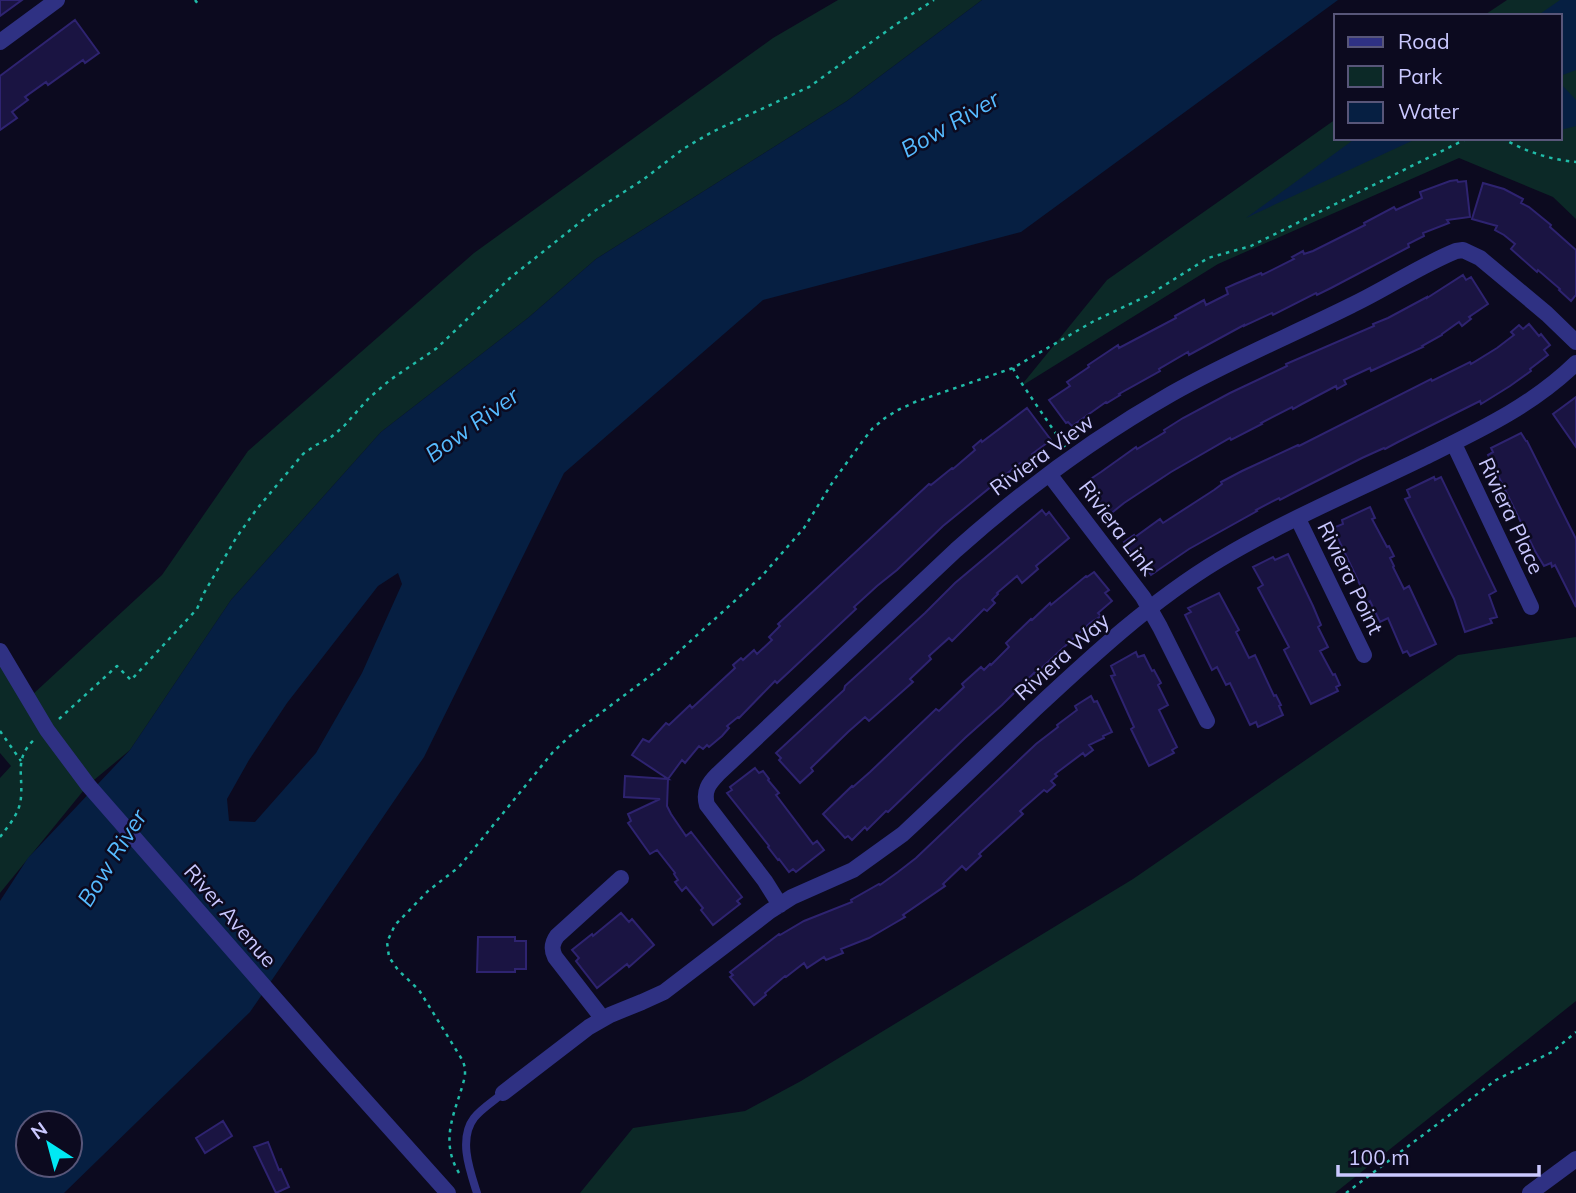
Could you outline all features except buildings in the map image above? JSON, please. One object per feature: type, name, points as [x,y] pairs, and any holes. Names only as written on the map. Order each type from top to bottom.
[{"type":"street","points":[[0,42],[57,0]]},
{"type":"street","name":"Riviera View","points":[[780,905],[707,805],[705,795],[709,783],[992,518],[1111,430],[1171,394],[1456,251],[1463,250],[1480,258],[1576,342]]},
{"type":"street","name":"Riviera Way","points":[[503,1093],[575,1037],[603,1019],[664,992],[760,917],[868,861],[903,834],[1091,657],[1150,608],[1217,562],[1270,532],[1454,444],[1510,414],[1546,389],[1576,363]]},
{"type":"street","name":"Riviera Place","points":[[1454,444],[1531,607]]},
{"type":"street","name":"Riviera Link","points":[[1049,474],[1150,608],[1207,721]]},
{"type":"street","name":"Riviera Point","points":[[1298,519],[1364,655]]},
{"type":"street","name":"River Avenue","points":[[0,651],[47,730],[88,785],[448,1193]]},
{"type":"street","points":[[603,1019],[555,957],[552,947],[557,936],[621,877]]},
{"type":"street","points":[[1530,1193],[1576,1159]]},
{"type":"lane","points":[[477,1193],[466,1157],[468,1128],[476,1115],[503,1093]]},
{"type":"path","points":[[0,837],[10,824],[21,799],[21,761],[28,745],[117,666],[131,680],[197,609],[236,538],[303,454],[330,438],[379,389],[437,348],[519,271],[573,227],[643,180],[683,149],[712,132],[809,87],[934,0]]},
{"type":"path","points":[[459,1173],[451,1155],[449,1130],[466,1068],[419,990],[389,957],[387,942],[394,925],[428,891],[459,867],[553,752],[570,736],[662,667],[761,577],[804,528],[834,480],[872,429],[885,418],[898,410],[1013,368],[1094,321],[1149,295],[1208,258],[1251,246],[1464,140]]},
{"type":"path","points":[[1505,140],[1542,155],[1576,162]]},
{"type":"path","points":[[1013,368],[1065,447]]},
{"type":"path","points":[[0,731],[21,761]]},
{"type":"path","points":[[1346,1193],[1496,1080],[1552,1052],[1576,1032]]},
{"type":"green space","points":[[838,0],[982,0],[847,101],[596,259],[528,318],[381,432],[231,600],[130,750],[88,785],[0,893],[0,778],[11,766],[0,753],[0,651],[32,695],[162,575],[248,451],[474,253],[773,38]]},
{"type":"green space","points":[[1507,0],[1576,0],[1576,219],[1553,197],[1459,158],[1218,264],[1020,387],[1107,280],[1334,120],[1334,140],[1562,140],[1562,14],[1486,14]]},
{"type":"green space","points":[[1576,637],[1576,1001],[1335,1193],[580,1193],[633,1128],[745,1111],[801,1081],[1133,879],[1458,655]]},
{"type":"water","name":"Bow River","points":[[982,0],[1338,0],[1021,232],[763,300],[564,473],[424,757],[250,1012],[84,1174],[84,1109],[14,1109],[14,1179],[78,1179],[64,1193],[0,1193],[0,901],[28,858],[130,750],[231,600],[381,432],[528,318],[596,259],[847,101]],"holes":[[[398,573],[402,584],[362,673],[316,753],[255,822],[229,821],[227,799],[287,703],[378,586]]]},
{"type":"water","points":[[1560,0],[1576,0],[1576,70],[1562,75],[1562,14],[1540,14]]},
{"type":"water","points":[[1562,85],[1576,100],[1576,126],[1562,130]]},
{"type":"water","points":[[1353,140],[1414,140],[1246,218]]}]
